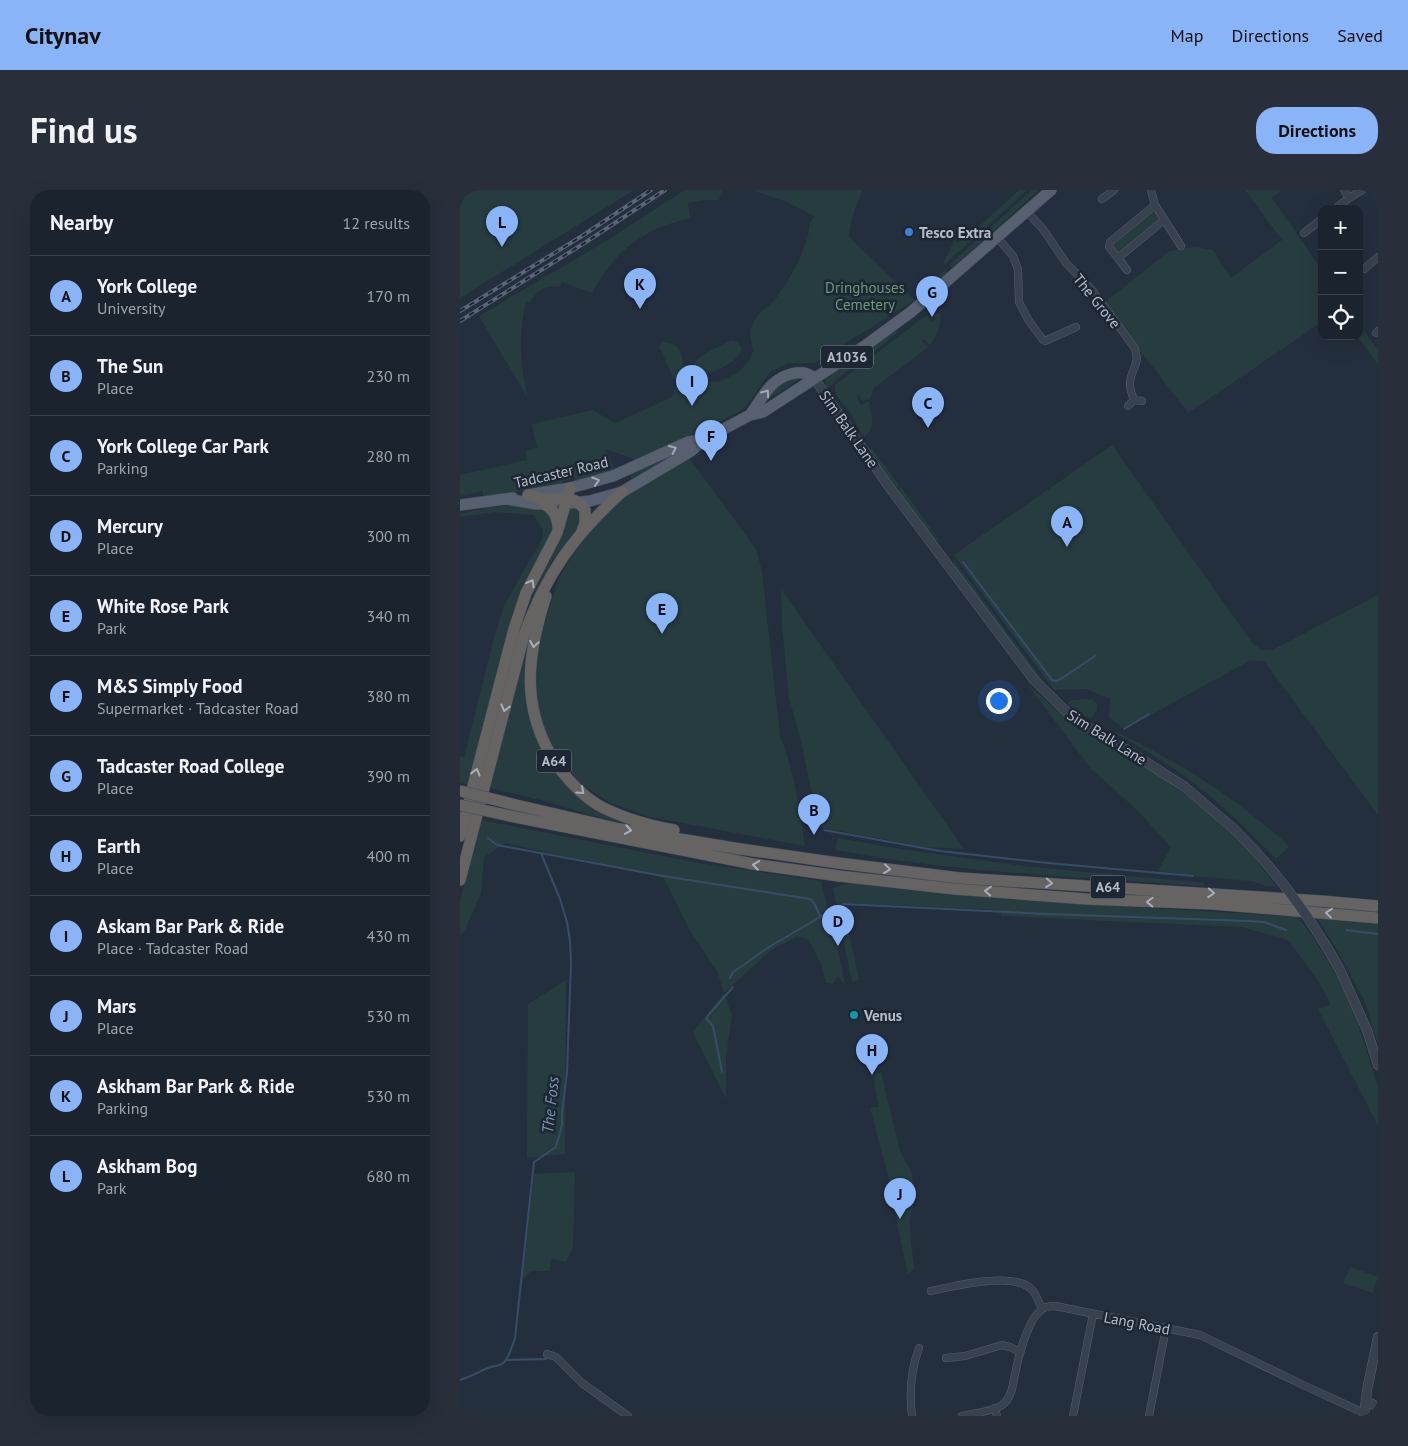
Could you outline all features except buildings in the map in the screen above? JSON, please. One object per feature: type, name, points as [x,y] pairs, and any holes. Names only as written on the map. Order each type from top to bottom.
[{"type":"highway","name":"A64","points":[[460,880],[524,635],[531,616],[544,587],[568,548],[582,531],[622,492]]},
{"type":"highway","points":[[528,495],[544,499],[570,498],[585,510],[585,523],[582,531]]},
{"type":"highway","points":[[460,836],[514,629],[526,593],[559,529],[570,498]]},
{"type":"highway","points":[[544,504],[552,509],[555,514],[559,529]]},
{"type":"highway","name":"A64","points":[[558,564],[537,626],[530,668],[532,707],[549,753],[565,776],[596,804],[623,817],[645,824],[714,839],[734,848]]},
{"type":"highway","name":"A64","points":[[460,791],[620,828],[734,848],[838,863],[960,878],[1321,900],[1378,906]]},
{"type":"highway","name":"A64","points":[[460,805],[743,863],[839,876],[954,889],[1048,896],[1213,904],[1378,918]]},
{"type":"main road","name":"A1036","points":[[814,378],[866,346],[912,312],[1051,190]]},
{"type":"main road","name":"Tadcaster Road","points":[[570,498],[590,501],[622,492],[691,451],[705,440],[750,415],[762,412],[814,378],[809,374],[801,372],[778,379],[769,388],[750,415]]},
{"type":"main road","name":"Tadcaster Road","points":[[507,499],[544,504],[570,498],[688,442],[705,440]]},
{"type":"main road","name":"Tadcaster Road","points":[[460,505],[528,495]]},
{"type":"street","points":[[1102,200],[1114,190]]},
{"type":"street","points":[[1151,190],[1155,205],[1181,246]]},
{"type":"street","points":[[1344,190],[1349,198]]},
{"type":"street","points":[[1341,205],[1362,190]]},
{"type":"street","points":[[1127,270],[1109,247],[1110,242],[1155,205]]},
{"type":"street","name":"The Grove","points":[[1026,211],[1043,229],[1066,263],[1092,290],[1134,347],[1137,362],[1131,376],[1131,403],[1142,401]]},
{"type":"street","points":[[1118,258],[1164,220]]},
{"type":"street","points":[[1304,233],[1318,222]]},
{"type":"street","points":[[997,237],[1013,256],[1018,269],[1019,302],[1029,321],[1043,340],[1053,338],[1076,327]]},
{"type":"street","points":[[1364,269],[1378,257]]},
{"type":"street","name":"Sim Balk Lane","points":[[814,378],[887,484],[1034,680],[1073,718],[1185,787],[1234,829],[1270,866],[1321,936],[1340,970],[1367,1030],[1378,1065]]},
{"type":"street","points":[[931,1291],[959,1281],[1014,1281],[1031,1288],[1042,1309],[1032,1321],[1020,1352],[1008,1400],[996,1412],[962,1416]]},
{"type":"street","name":"Lang Road","points":[[1042,1309],[1048,1306],[1055,1306],[1193,1333],[1364,1414]]},
{"type":"street","points":[[1073,1416],[1093,1314]]},
{"type":"street","points":[[1149,1416],[1166,1328]]},
{"type":"street","points":[[1364,1414],[1378,1337]]},
{"type":"street","points":[[946,1358],[965,1356],[1002,1345],[1020,1352]]},
{"type":"street","points":[[912,1416],[910,1403],[912,1376],[919,1348]]},
{"type":"street","points":[[547,1354],[556,1357],[582,1384],[628,1416]]},
{"type":"street","points":[[1366,1401],[1378,1408]]},
{"type":"green space","points":[[460,190],[634,190],[460,298]]},
{"type":"green space","points":[[685,190],[722,190],[719,200],[688,203],[690,218],[658,228],[632,244],[610,265],[592,293],[562,282],[560,287],[542,289],[530,303],[526,302],[523,315],[521,350],[528,398],[479,316],[606,241]]},
{"type":"green space","name":"Dringhouses Cemetery","points":[[753,190],[863,190],[854,213],[849,237],[915,300],[814,363],[788,363],[770,372],[742,410],[680,442],[639,461],[605,449],[616,471],[577,482],[574,477],[563,481],[559,486],[483,497],[483,491],[460,496],[460,475],[527,460],[526,451],[537,448],[532,424],[592,410],[615,423],[672,397],[676,384],[659,346],[664,342],[678,348],[687,376],[692,380],[719,382],[739,372],[750,359],[753,352],[750,332],[753,323],[759,314],[774,301],[798,263],[808,236],[810,223],[814,216],[787,202]]},
{"type":"green space","points":[[1019,190],[1027,190],[943,264],[954,241],[958,243],[961,240],[961,237],[954,236],[955,233],[963,236],[971,234]]},
{"type":"green space","points":[[1032,190],[1039,190],[952,268],[949,265]]},
{"type":"green space","points":[[1245,190],[1279,190],[1280,192],[1272,198],[1318,264],[1318,325],[1188,413],[1104,303],[1169,251],[1194,247],[1213,250],[1231,278],[1282,240]]},
{"type":"green space","points":[[1151,212],[1156,213],[1159,220],[1120,253],[1113,249],[1114,243]]},
{"type":"green space","points":[[945,270],[948,273],[924,295],[923,293],[927,286]]},
{"type":"green space","points":[[932,311],[940,314],[940,322],[935,338],[930,345],[923,339],[922,341],[928,347],[874,388],[870,399],[862,401],[859,395],[857,396],[861,405],[869,401],[872,425],[864,437],[848,409],[837,396],[835,385],[924,317],[927,316],[932,322],[936,319]]},
{"type":"green space","points":[[1363,329],[1378,350],[1378,364],[1360,340],[1363,340]]},
{"type":"green space","points":[[897,330],[898,332],[880,347],[827,388],[825,384],[826,377]]},
{"type":"green space","points":[[730,341],[736,342],[740,346],[741,351],[738,356],[727,365],[713,372],[703,374],[696,372],[694,365],[699,358]]},
{"type":"green space","points":[[794,378],[801,378],[769,399],[779,386]]},
{"type":"green space","points":[[694,444],[632,480],[630,474]]},
{"type":"green space","points":[[1112,445],[1253,644],[1262,650],[1272,650],[1378,595],[1378,815],[1264,661],[1251,660],[1125,729],[1109,718],[1110,699],[1086,689],[1054,690],[954,555]]},
{"type":"green space","points":[[866,447],[872,449],[899,485],[896,488]]},
{"type":"green space","points":[[690,459],[756,549],[762,571],[780,736],[793,777],[805,846],[650,817],[608,802],[578,781],[556,752],[543,726],[535,701],[535,666],[543,628],[558,580],[580,541],[605,513],[636,489]]},
{"type":"green space","points":[[901,487],[941,543],[933,539],[897,490]]},
{"type":"green space","points":[[520,504],[534,505],[551,513],[553,528],[516,606],[469,785],[460,783],[460,756],[464,757],[494,638],[504,606],[542,539],[543,530],[534,515],[495,512],[460,517],[460,514]]},
{"type":"green space","points":[[569,507],[576,508],[580,516],[578,527],[551,563],[526,611],[527,604]]},
{"type":"green space","points":[[953,559],[1050,690],[1034,674],[956,569]]},
{"type":"green space","points":[[781,589],[964,849],[925,847],[819,827],[800,737],[789,698],[782,626]]},
{"type":"green space","points":[[524,649],[529,650],[531,716],[560,775],[637,827],[549,802],[490,788]]},
{"type":"green space","points":[[1028,685],[1067,718],[1149,768],[1204,808],[1249,851],[1276,886],[1267,886],[1251,881],[1158,871],[1171,847],[1135,808],[1091,769]]},
{"type":"green space","points":[[1092,699],[1097,704],[1097,708],[1091,718],[1084,716],[1068,703],[1072,700]]},
{"type":"green space","points":[[1102,725],[1143,745],[1202,779],[1239,805],[1289,847],[1276,859],[1232,815],[1197,785],[1164,762]]},
{"type":"green space","points":[[482,820],[699,863],[821,881],[845,986],[838,976],[833,984],[826,983],[821,964],[808,939],[796,937],[771,950],[724,993],[717,971],[689,929],[664,878],[505,843],[484,857],[481,893],[465,930],[460,936],[460,900]]},
{"type":"green space","points":[[838,838],[907,850],[1033,867],[1204,883],[1204,886],[1019,873],[926,864],[835,850]]},
{"type":"green space","points":[[849,883],[1017,900],[1298,917],[1319,946],[1335,973],[1355,1014],[1378,1087],[1378,1126],[1318,1009],[1331,1005],[1319,982],[1288,940],[1241,927],[1001,916],[1000,910],[849,903],[846,904],[844,909],[859,980],[852,982],[833,888]]},
{"type":"green space","points":[[1318,919],[1378,924],[1378,1044],[1365,1002]]},
{"type":"green space","points":[[566,980],[565,1154],[527,1158],[528,1004]]},
{"type":"green space","points":[[724,993],[732,1016],[726,1057],[726,1099],[693,1032]]},
{"type":"green space","points":[[881,1072],[900,1151],[911,1171],[916,1197],[909,1221],[914,1268],[908,1275],[891,1187],[870,1108],[879,1107],[874,1082],[876,1074]]},
{"type":"green space","points":[[575,1172],[573,1248],[566,1262],[552,1259],[549,1271],[531,1271],[522,1280],[534,1174]]},
{"type":"green space","points":[[1350,1267],[1378,1277],[1373,1293],[1343,1283]]},
{"type":"waterway","points":[[963,562],[1052,680],[1061,679],[1095,656]]},
{"type":"waterway","points":[[1124,729],[1149,714]]},
{"type":"waterway","points":[[824,830],[940,851],[1193,876]]},
{"type":"waterway","points":[[488,838],[497,845],[663,876],[810,899],[820,916]]},
{"type":"waterway","name":"The Foss","points":[[460,1380],[504,1363],[511,1350],[515,1338],[534,1162],[556,1147],[562,1125],[567,1072],[571,964],[570,941],[560,899],[541,853]]},
{"type":"waterway","points":[[843,904],[1249,921],[1264,922],[1286,930]]},
{"type":"waterway","points":[[730,978],[733,972],[769,947],[827,913]]},
{"type":"waterway","points":[[1346,930],[1378,934]]},
{"type":"waterway","points":[[722,1072],[713,1026],[706,1018],[733,987]]},
{"type":"waterway","points":[[506,1360],[546,1359]]},
{"type":"railway","points":[[460,311],[582,236],[651,190]]},
{"type":"railway","points":[[460,321],[665,190]]},
{"type":"place","name":"Tesco Extra","points":[[909,232]]},
{"type":"place","name":"Askham Bog","points":[[502,247]]},
{"type":"place","name":"Askham Bar Park & Ride","points":[[640,309]]},
{"type":"place","name":"Tadcaster Road College","points":[[932,317]]},
{"type":"place","name":"Askam Bar Park & Ride","points":[[692,406]]},
{"type":"place","name":"York College Car Park","points":[[928,428]]},
{"type":"place","name":"M&S Simply Food","points":[[711,461]]},
{"type":"place","name":"York College","points":[[1067,547]]},
{"type":"place","name":"White Rose Park","points":[[662,634]]},
{"type":"place","name":"The Sun","points":[[814,835]]},
{"type":"place","name":"Mercury","points":[[838,946]]},
{"type":"place","name":"Venus","points":[[854,1015]]},
{"type":"place","name":"Earth","points":[[872,1075]]},
{"type":"place","name":"Mars","points":[[900,1219]]}]
